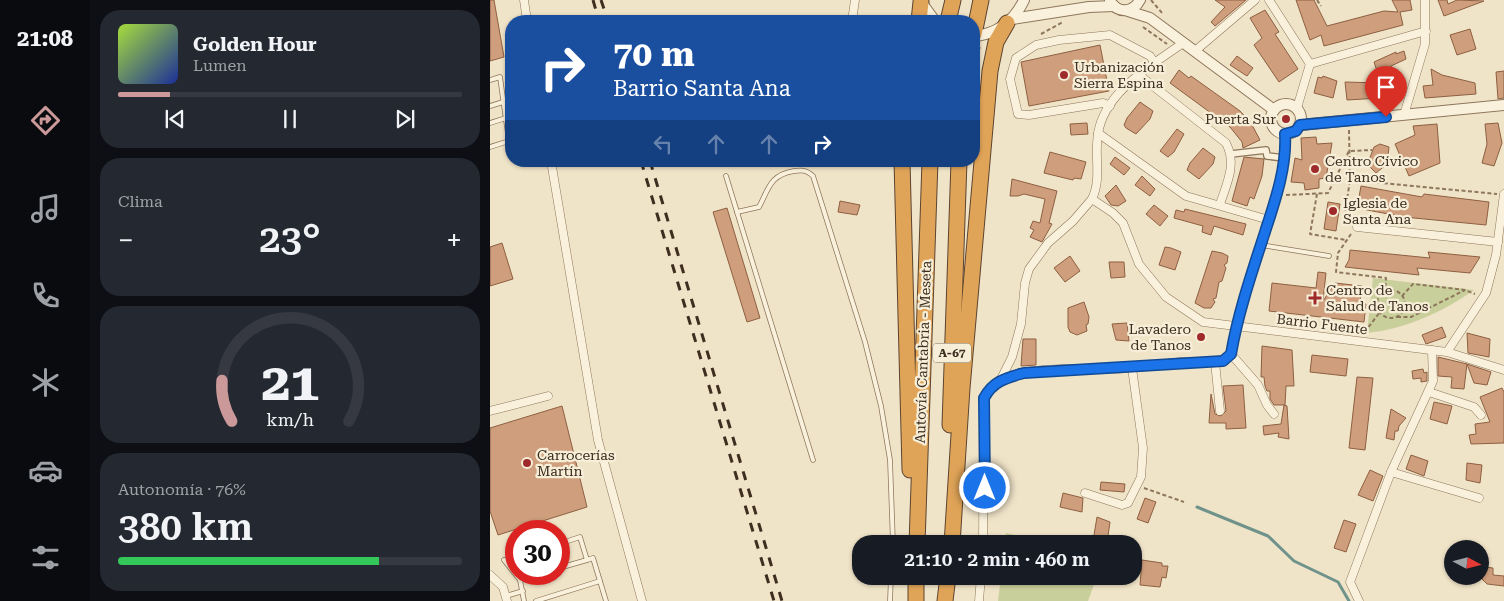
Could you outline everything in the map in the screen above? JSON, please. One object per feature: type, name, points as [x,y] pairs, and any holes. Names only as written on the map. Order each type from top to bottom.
[{"type":"highway","points":[[949,15],[953,0]]},
{"type":"highway","points":[[979,15],[982,0]]},
{"type":"highway","points":[[920,15],[921,1]]},
{"type":"highway","points":[[953,535],[961,397],[990,71],[996,42],[1009,21]]},
{"type":"highway","points":[[902,167],[910,456],[909,535]]},
{"type":"highway","name":"Autovía Cantabria - Meseta","points":[[917,535],[930,167]]},
{"type":"highway","name":"A-67","points":[[945,535],[959,167]]},
{"type":"highway","points":[[908,601],[909,585]]},
{"type":"highway","points":[[916,585],[916,601]]},
{"type":"highway","points":[[944,585],[945,601]]},
{"type":"highway","points":[[945,601],[947,585]]},
{"type":"street","points":[[524,0],[526,15]]},
{"type":"street","points":[[853,15],[855,0]]},
{"type":"street","points":[[1009,21],[1024,0]]},
{"type":"street","points":[[1128,11],[1141,0],[1150,18]]},
{"type":"street","points":[[1195,51],[1255,0]]},
{"type":"street","points":[[1269,0],[1310,64],[1297,108]]},
{"type":"street","points":[[1404,115],[1422,55],[1426,31],[1425,0]]},
{"type":"street","points":[[921,1],[931,15]]},
{"type":"street","points":[[980,34],[988,33],[1009,21],[1112,3],[1128,11],[1150,18],[1274,110]]},
{"type":"street","points":[[1310,64],[1426,31]]},
{"type":"street","points":[[1110,106],[1103,103],[1029,115],[1018,114],[1010,79],[1016,58],[1036,46],[1059,40],[1110,35],[1150,56],[1155,63]]},
{"type":"street","points":[[1001,379],[1012,357],[1021,324],[1025,283],[1029,269],[1048,242],[1073,222],[1092,199],[1098,178],[1098,133],[1103,116],[1139,74],[1183,43]]},
{"type":"street","points":[[1139,74],[1222,139],[1231,154],[1231,171],[1220,204]]},
{"type":"street","points":[[1288,104],[1297,108],[1301,116],[1300,125],[1296,131],[1285,134],[1277,131],[1272,124],[1274,110],[1288,104]]},
{"type":"street","points":[[1300,125],[1504,105]]},
{"type":"street","points":[[1098,133],[1186,196],[1220,204],[1270,220]]},
{"type":"street","points":[[984,535],[984,398],[989,388],[1001,379],[1024,373],[1132,368],[1180,362],[1215,362],[1223,361],[1231,354],[1236,326],[1277,193],[1284,158],[1285,134]]},
{"type":"street","points":[[1231,154],[1266,150],[1267,156],[1284,158]]},
{"type":"street","points":[[552,167],[598,440],[642,601]]},
{"type":"street","points":[[1446,352],[1486,293],[1499,246],[1504,194]]},
{"type":"street","name":"Barrio Fuente","points":[[1092,199],[1113,213],[1123,223],[1139,264],[1166,297],[1180,309],[1203,322],[1446,352],[1504,370]]},
{"type":"street","points":[[1357,227],[1499,246]]},
{"type":"street","points":[[1359,601],[1350,582],[1391,472],[1433,381],[1432,350]]},
{"type":"street","points":[[1231,354],[1258,385],[1267,405],[1274,414]]},
{"type":"street","points":[[1215,362],[1220,411]]},
{"type":"street","points":[[1084,493],[1122,506],[1128,503],[1138,485],[1141,477],[1143,448],[1132,368]]},
{"type":"street","points":[[1429,392],[1474,407],[1481,415]]},
{"type":"street","points":[[490,411],[548,396]]},
{"type":"street","points":[[1391,472],[1479,498]]},
{"type":"street","points":[[490,575],[503,587],[507,598]]},
{"type":"street","points":[[978,601],[980,585]]},
{"type":"lane","points":[[490,80],[500,77],[505,113]]},
{"type":"lane","points":[[490,106],[503,102]]},
{"type":"lane","points":[[490,123],[505,118]]},
{"type":"lane","points":[[490,147],[505,142]]},
{"type":"lane","points":[[737,212],[758,206],[775,177],[801,170],[807,171],[813,176],[865,342],[882,406],[890,460],[893,535]]},
{"type":"lane","points":[[726,176],[813,460]]},
{"type":"lane","points":[[1261,245],[1329,256]]},
{"type":"lane","points":[[570,540],[580,537],[587,560]]},
{"type":"lane","points":[[570,565],[593,558],[606,601]]},
{"type":"lane","points":[[536,601],[600,581]]},
{"type":"lane","points":[[521,585],[524,601]]},
{"type":"lane","points":[[890,601],[891,585]]},
{"type":"lane","points":[[507,598],[523,591]]},
{"type":"path","points":[[1317,0],[1321,6]]},
{"type":"path","points":[[1349,120],[1350,180],[1345,212],[1357,227],[1338,253],[1336,272],[1386,278],[1385,291],[1378,299],[1380,312],[1387,317],[1411,317],[1465,290],[1413,284],[1402,296]]},
{"type":"path","points":[[1349,151],[1372,150]]},
{"type":"path","points":[[1277,193],[1292,196],[1328,193],[1349,151]]},
{"type":"path","points":[[1350,180],[1504,194]]},
{"type":"path","points":[[1317,194],[1310,234],[1346,240]]},
{"type":"path","points":[[1385,291],[1392,290],[1402,296],[1404,306],[1396,317]]},
{"type":"path","points":[[1370,343],[1366,329],[1380,312]]},
{"type":"path","points":[[1138,485],[1184,502]]},
{"type":"green space","points":[[1373,278],[1474,290],[1450,305],[1423,318],[1395,328],[1367,333]]},
{"type":"green space","points":[[1000,585],[1094,585],[1088,601],[998,601]]},
{"type":"building","points":[[490,0],[494,0],[504,57],[490,61]]},
{"type":"building","points":[[1215,0],[1246,0],[1215,26],[1211,22],[1225,7]]},
{"type":"building","points":[[1296,0],[1314,0],[1327,26],[1384,11],[1398,12],[1392,0],[1410,0],[1412,10],[1400,12],[1403,25],[1324,46],[1321,35],[1310,40]]},
{"type":"building","points":[[1438,0],[1447,0],[1448,4],[1457,0],[1484,1],[1444,16]]},
{"type":"building","points":[[1265,10],[1279,32],[1275,34],[1298,69],[1279,82],[1254,45],[1262,38],[1250,18]]},
{"type":"building","points":[[1470,29],[1476,49],[1457,55],[1450,35]]},
{"type":"building","name":"Urbanización Sierra Espina","points":[[1100,45],[1109,91],[1029,106],[1021,62]]},
{"type":"building","points":[[1404,51],[1406,59],[1391,66],[1391,82],[1395,81],[1397,97],[1347,100],[1345,82],[1381,83],[1374,62],[1396,52],[1396,54]]},
{"type":"building","points":[[1237,56],[1253,68],[1247,76],[1230,65]]},
{"type":"building","points":[[1431,69],[1442,75],[1475,83],[1476,94],[1425,98],[1423,86],[1433,85]]},
{"type":"building","points":[[1179,70],[1189,78],[1191,76],[1240,111],[1251,123],[1260,140],[1243,148],[1242,142],[1230,127],[1170,83]]},
{"type":"building","points":[[1504,71],[1504,98],[1498,99],[1496,72]]},
{"type":"building","points":[[1323,76],[1337,81],[1333,98],[1314,93],[1318,77],[1322,78]]},
{"type":"building","points":[[1140,102],[1153,111],[1150,119],[1136,134],[1124,125],[1127,118]]},
{"type":"building","points":[[1087,123],[1088,134],[1071,135],[1070,124]]},
{"type":"building","points":[[1498,123],[1502,143],[1494,166],[1482,163],[1487,144],[1485,124]]},
{"type":"building","points":[[1437,124],[1440,163],[1409,176],[1395,144],[1415,135],[1413,126]]},
{"type":"building","points":[[1177,129],[1184,134],[1174,152],[1168,157],[1160,151]]},
{"type":"building","name":"Centro Cívico de Tanos","points":[[1316,137],[1317,144],[1332,143],[1326,178],[1319,179],[1319,188],[1305,190],[1304,183],[1291,182],[1295,158],[1302,160],[1301,138]]},
{"type":"building","points":[[1380,144],[1389,147],[1387,164],[1376,173],[1370,167],[1369,160],[1374,147]]},
{"type":"building","points":[[1203,148],[1215,157],[1213,164],[1199,179],[1187,170],[1190,163]]},
{"type":"building","points":[[1050,152],[1086,162],[1081,179],[1074,178],[1073,180],[1044,173]]},
{"type":"building","points":[[1115,157],[1130,168],[1124,175],[1110,164]]},
{"type":"building","points":[[1244,157],[1264,159],[1262,176],[1254,199],[1250,197],[1247,206],[1232,201]]},
{"type":"building","points":[[1142,176],[1155,189],[1150,196],[1135,185]]},
{"type":"building","points":[[1012,179],[1057,191],[1049,223],[1052,224],[1042,242],[1030,237],[1034,230],[1030,228],[1033,221],[1040,223],[1045,199],[1024,194],[1010,196]]},
{"type":"building","points":[[1116,185],[1126,201],[1118,206],[1111,205],[1105,196]]},
{"type":"building","points":[[1361,186],[1422,197],[1424,194],[1489,202],[1486,225],[1404,217],[1357,208]]},
{"type":"building","points":[[840,201],[860,205],[857,215],[838,212]]},
{"type":"building","name":"Iglesia de Santa Ana","points":[[1328,202],[1340,204],[1336,231],[1324,229]]},
{"type":"building","points":[[1154,205],[1168,216],[1160,226],[1146,214]]},
{"type":"building","points":[[727,208],[760,318],[747,322],[713,212]]},
{"type":"building","points":[[1185,209],[1246,224],[1243,235],[1214,226],[1211,235],[1202,232],[1203,226],[1174,218],[1176,210],[1184,212]]},
{"type":"building","points":[[502,243],[513,279],[490,286],[490,247]]},
{"type":"building","points":[[1165,247],[1181,252],[1175,270],[1159,265]]},
{"type":"building","points":[[1350,250],[1430,258],[1428,252],[1480,257],[1470,273],[1417,268],[1419,275],[1345,267],[1349,260]]},
{"type":"building","points":[[1212,251],[1228,256],[1227,263],[1224,265],[1226,268],[1222,281],[1219,282],[1216,298],[1213,299],[1215,302],[1211,308],[1204,308],[1195,303]]},
{"type":"building","points":[[1070,256],[1080,271],[1065,282],[1054,268]]},
{"type":"building","points":[[1109,262],[1124,262],[1125,277],[1111,278]]},
{"type":"building","name":"Centro de Salud de Tanos","points":[[1318,272],[1326,273],[1323,301],[1335,283],[1362,286],[1360,303],[1366,304],[1364,322],[1269,311],[1272,283],[1316,288]]},
{"type":"building","points":[[1084,302],[1089,317],[1088,324],[1086,325],[1087,331],[1077,335],[1070,332],[1068,327],[1068,308]]},
{"type":"building","points":[[1127,323],[1129,341],[1116,340],[1112,324]]},
{"type":"building","points":[[1442,327],[1446,337],[1426,344],[1422,335]]},
{"type":"building","points":[[1467,333],[1490,339],[1489,357],[1468,353]]},
{"type":"building","points":[[1023,339],[1036,339],[1036,365],[1021,366]]},
{"type":"building","points":[[1262,346],[1292,350],[1294,386],[1286,386],[1285,405],[1274,405],[1270,399],[1270,391],[1267,391],[1265,386],[1264,377],[1261,377]]},
{"type":"building","points":[[1312,355],[1348,359],[1346,376],[1310,372]]},
{"type":"building","points":[[1438,357],[1467,364],[1464,389],[1451,388],[1452,377],[1438,376]]},
{"type":"building","points":[[1467,364],[1491,372],[1487,385],[1474,383]]},
{"type":"building","points":[[1423,369],[1424,373],[1427,372],[1427,381],[1421,382],[1421,378],[1413,379],[1412,371]]},
{"type":"building","points":[[1357,377],[1373,378],[1365,450],[1349,448]]},
{"type":"building","points":[[1243,385],[1246,428],[1226,429],[1226,423],[1209,423],[1211,394],[1215,414],[1221,416],[1226,411],[1223,386]]},
{"type":"building","points":[[1502,388],[1504,392],[1504,443],[1471,444],[1469,435],[1476,434],[1475,424],[1490,422],[1480,397]]},
{"type":"building","points":[[1434,402],[1452,406],[1447,424],[1430,419]]},
{"type":"building","points":[[1284,405],[1287,406],[1289,439],[1278,437],[1279,433],[1264,435],[1263,426],[1281,424]]},
{"type":"building","points":[[562,406],[587,507],[546,520],[505,520],[505,533],[498,535],[490,511],[490,428]]},
{"type":"building","points":[[1391,409],[1406,418],[1399,426],[1398,431],[1395,431],[1394,440],[1386,438]]},
{"type":"building","points":[[1411,455],[1428,461],[1424,476],[1406,469]]},
{"type":"building","points":[[1467,463],[1482,465],[1480,483],[1466,480]]},
{"type":"building","points":[[1370,470],[1383,476],[1373,501],[1358,495]]},
{"type":"building","points":[[1101,482],[1125,484],[1124,492],[1100,490]]},
{"type":"building","points":[[1063,493],[1083,498],[1082,512],[1060,507]]},
{"type":"building","points":[[1145,498],[1156,502],[1148,523],[1137,519]]},
{"type":"building","points":[[1097,517],[1110,522],[1108,535],[1094,535]]},
{"type":"building","points":[[1344,520],[1356,524],[1346,552],[1334,548]]},
{"type":"building","points":[[1142,560],[1162,563],[1162,566],[1168,566],[1166,578],[1162,577],[1160,587],[1140,585],[1142,585]]},
{"type":"building","points":[[1489,568],[1493,568],[1493,575],[1504,576],[1504,586],[1489,584]]},
{"type":"waterway","points":[[1197,507],[1268,536],[1294,561],[1338,582],[1349,601]]},
{"type":"railway","points":[[593,0],[597,15]]},
{"type":"railway","points":[[601,0],[606,15]]},
{"type":"railway","points":[[643,167],[774,601]]},
{"type":"railway","points":[[652,167],[782,601]]},
{"type":"place","name":"Urbanización Sierra Espina","points":[[1064,75]]},
{"type":"place","name":"Puerta Sur","points":[[1286,119]]},
{"type":"place","name":"Centro Cívico de Tanos","points":[[1315,169]]},
{"type":"place","name":"Iglesia de Santa Ana","points":[[1333,211]]},
{"type":"place","name":"Centro de Salud de Tanos","points":[[1315,298]]},
{"type":"place","name":"Lavadero de Tanos","points":[[1201,337]]},
{"type":"place","name":"Carrocerías Martín","points":[[527,463]]},
{"type":"route","points":[[985,488],[984,398],[989,388],[1001,379],[1024,373],[1132,368],[1180,362],[1210,363],[1223,361],[1231,354],[1236,326],[1270,220],[1284,158],[1285,134],[1293,133],[1300,125],[1386,117]]}]
